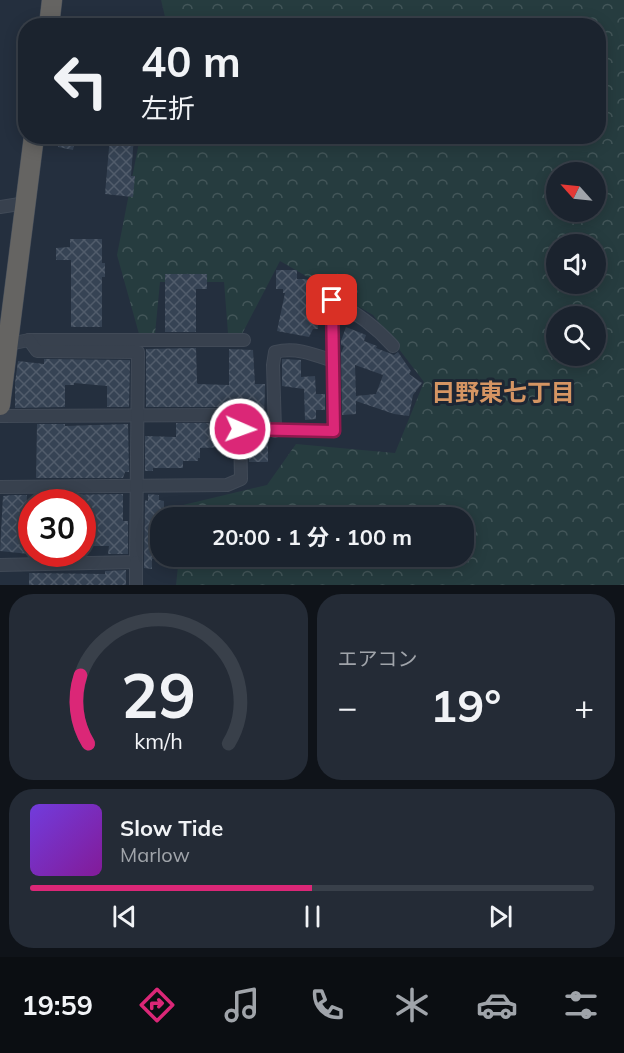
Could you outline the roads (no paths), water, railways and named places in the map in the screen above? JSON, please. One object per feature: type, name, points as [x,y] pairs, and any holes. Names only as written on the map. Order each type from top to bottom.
[{"type":"highway","points":[[50,18],[52,0]]},
{"type":"highway","points":[[0,405],[33,144]]},
{"type":"street","points":[[0,206],[26,203]]},
{"type":"street","points":[[240,429],[334,431],[332,300],[361,316],[379,330],[393,346]]},
{"type":"street","points":[[29,340],[37,351],[138,352],[136,585]]},
{"type":"street","points":[[9,344],[29,340],[244,340]]},
{"type":"street","points":[[275,431],[273,365],[275,352],[288,349],[303,351],[333,361]]},
{"type":"street","points":[[0,416],[235,415],[240,429],[241,478],[227,485],[0,487]]},
{"type":"street","points":[[0,565],[136,562]]},
{"type":"district","name":"日野東七丁目","points":[[503,392]]}]
